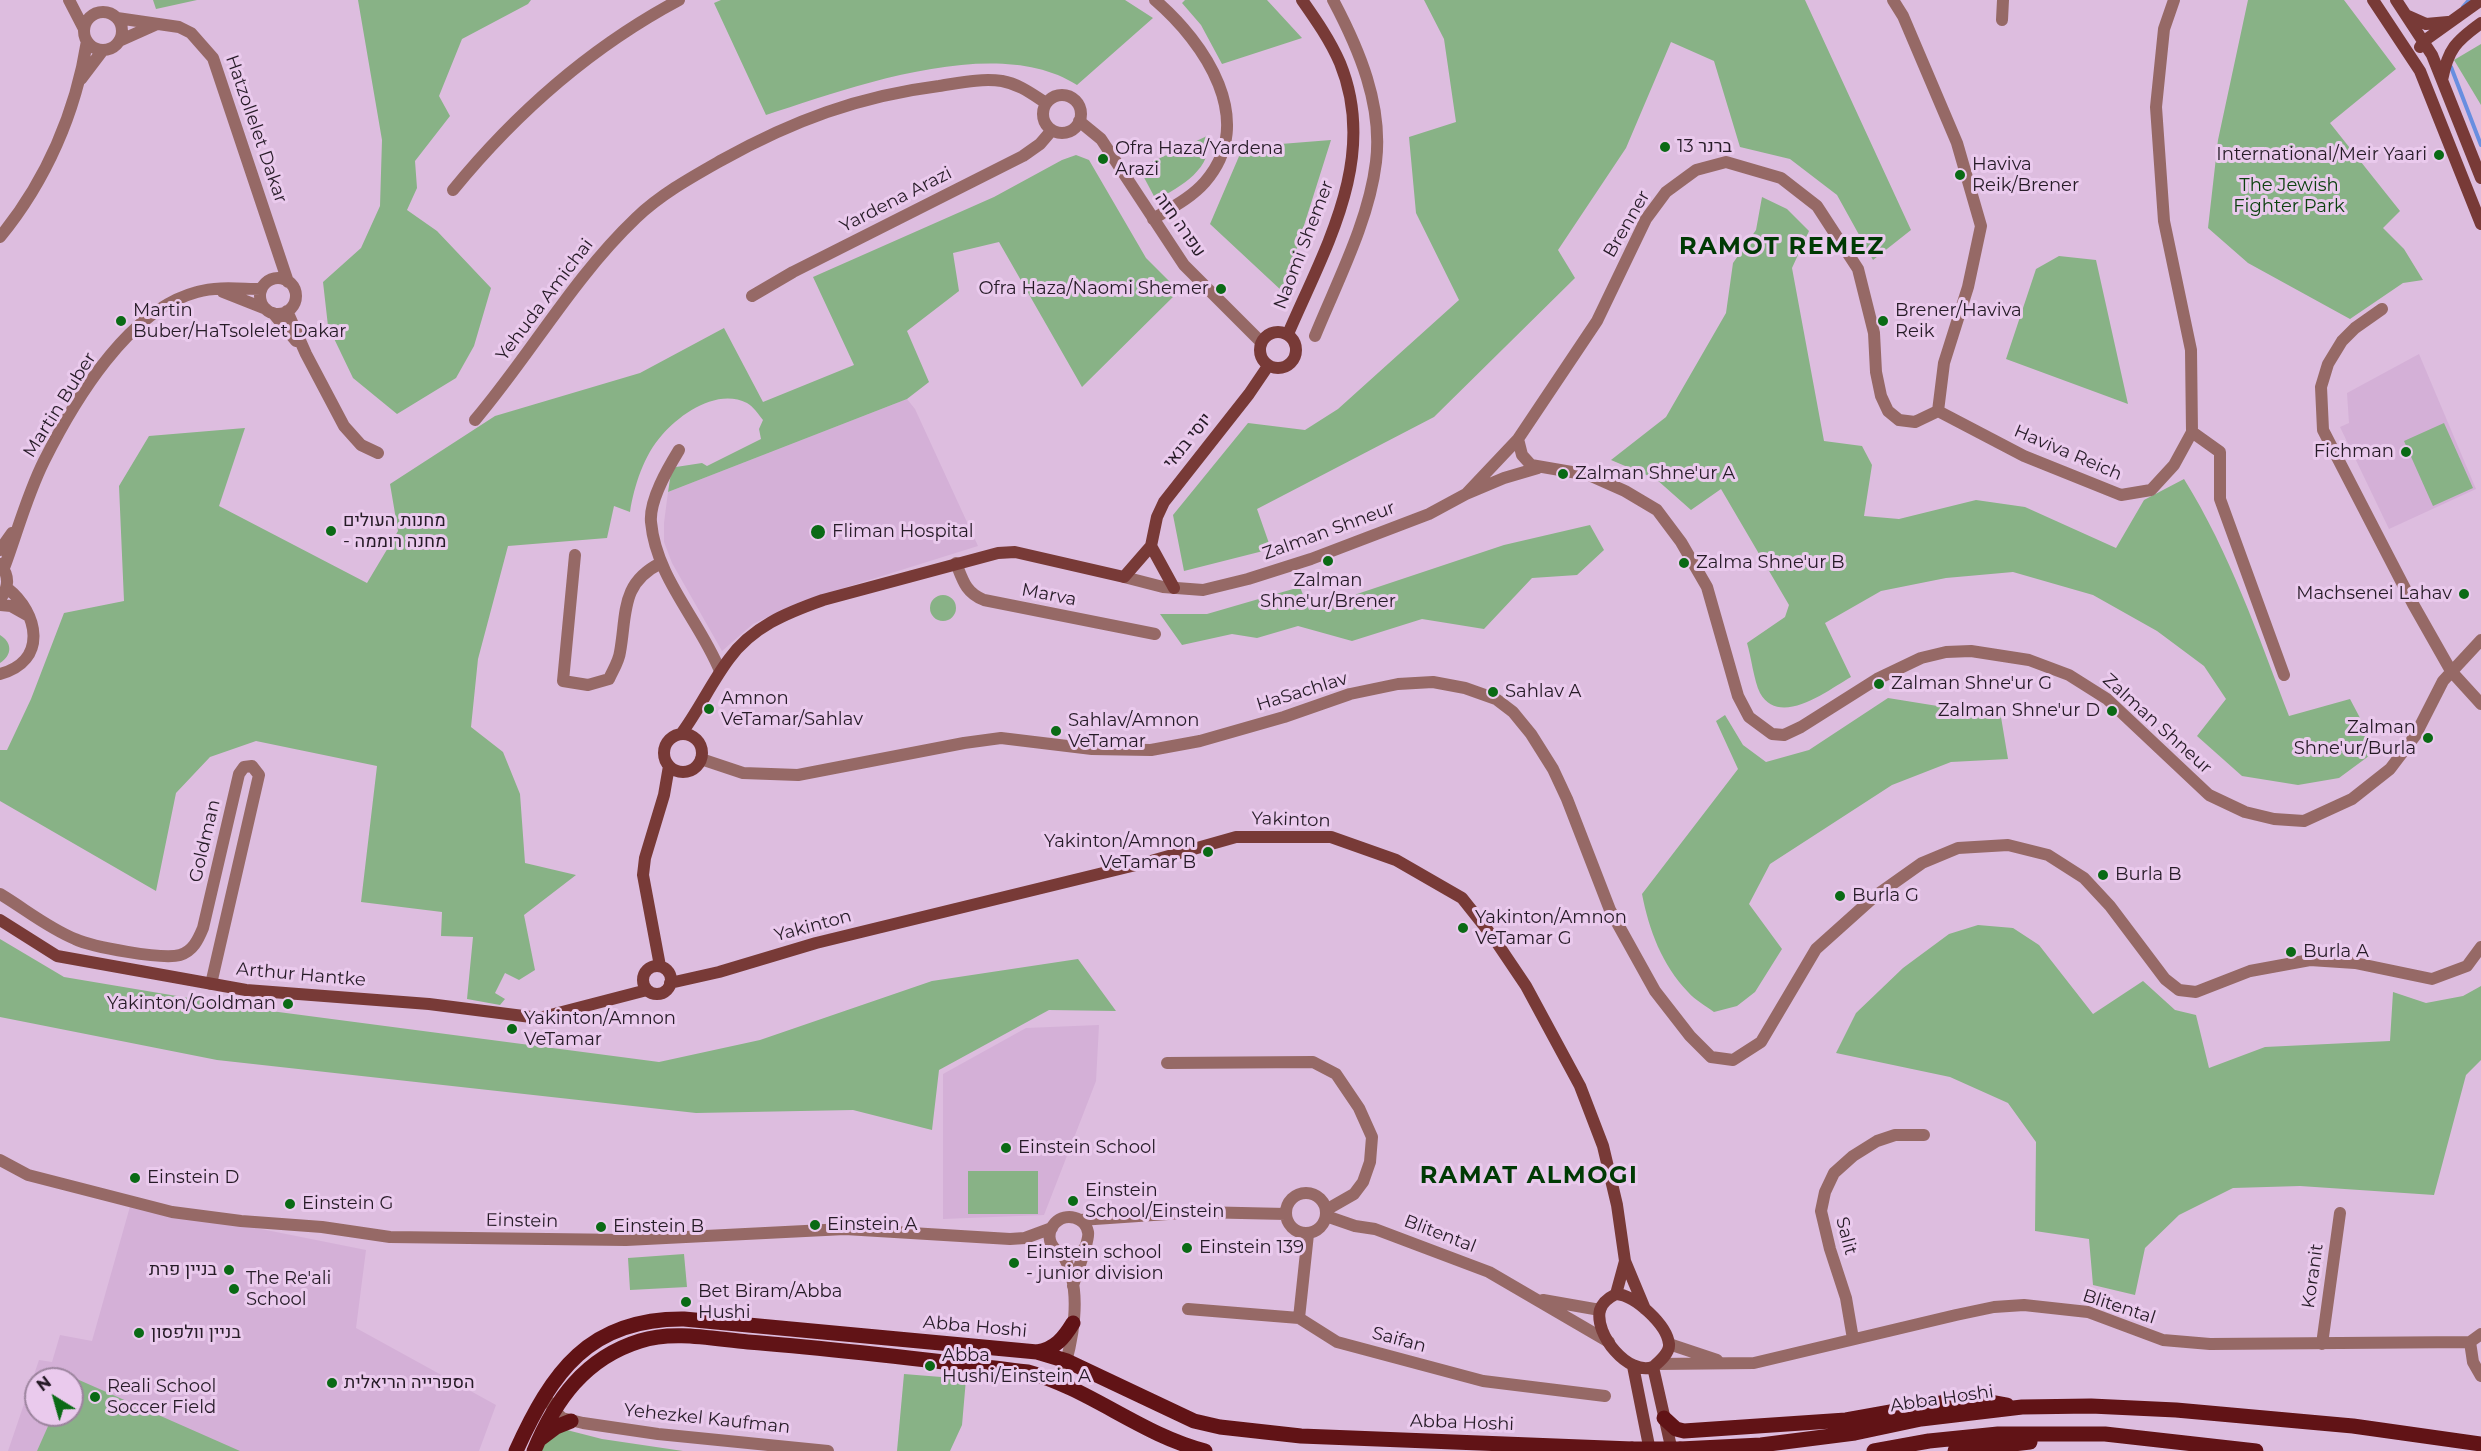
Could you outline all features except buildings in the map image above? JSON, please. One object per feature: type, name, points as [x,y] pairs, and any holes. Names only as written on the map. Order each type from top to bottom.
[{"type":"main road","name":"Abba Hoshi","points":[[516,1451],[537,1406],[553,1381],[573,1359],[598,1340],[633,1324],[660,1318],[684,1318],[1037,1352],[1067,1362],[1194,1420],[1220,1427],[1301,1436],[1676,1450],[1761,1445],[1811,1439],[1921,1419],[2022,1407],[2091,1406],[2176,1410],[2353,1426],[2481,1444]]},
{"type":"main road","points":[[1037,1352],[1049,1349],[1063,1339],[1073,1323]]},
{"type":"main road","name":"Abba Hoshi","points":[[536,1446],[553,1409],[564,1393],[578,1378],[610,1354],[642,1340],[686,1336],[1028,1372],[1060,1382],[1181,1444],[1205,1451]]},
{"type":"main road","points":[[1664,1418],[1676,1429],[1683,1431],[1846,1420],[1952,1401],[1980,1400],[2022,1407]]},
{"type":"main road","points":[[536,1446],[556,1427],[577,1422]]},
{"type":"main road","points":[[1874,1451],[1929,1441],[1998,1434],[2105,1434],[2256,1451]]},
{"type":"main road","points":[[1955,1451],[2105,1434]]},
{"type":"street","points":[[69,0],[93,14],[106,12],[117,18],[122,29],[115,46],[103,50],[81,80]]},
{"type":"street","points":[[69,0],[91,46],[103,50]]},
{"type":"street","points":[[453,190],[480,157],[552,88],[604,45],[639,21],[679,0]]},
{"type":"street","points":[[1153,219],[1189,197],[1204,183],[1215,168],[1222,152],[1228,123],[1224,99],[1215,73],[1192,40],[1155,0]]},
{"type":"street","name":"Naomi Shemer","points":[[1288,334],[1344,197],[1352,166],[1355,139],[1352,109],[1340,65],[1332,47],[1302,0]]},
{"type":"street","points":[[1315,336],[1350,250],[1376,163],[1377,132],[1373,100],[1351,33],[1333,0]]},
{"type":"street","points":[[1893,0],[1903,16],[1957,143],[1981,226],[1968,287],[1944,363],[1938,411]]},
{"type":"street","points":[[2002,20],[2003,0]]},
{"type":"street","name":"Haviva Reich","points":[[1938,411],[2024,456],[2121,495],[2151,490],[2174,465],[2192,432],[2191,350],[2164,221],[2156,107],[2164,29],[2174,0]]},
{"type":"street","points":[[2373,0],[2413,58],[2481,224]]},
{"type":"street","points":[[2396,0],[2432,55],[2481,178]]},
{"type":"street","points":[[2413,58],[2424,41],[2481,0]]},
{"type":"street","points":[[0,237],[36,187],[66,121],[81,80],[86,23],[93,14]]},
{"type":"street","points":[[2406,15],[2414,20],[2434,25],[2455,20]]},
{"type":"street","name":"Hatzollelet Dakar","points":[[117,18],[169,24],[191,33],[213,58],[288,282]]},
{"type":"street","points":[[2413,58],[2432,55],[2481,23]]},
{"type":"street","points":[[119,41],[158,24]]},
{"type":"street","points":[[2442,81],[2449,52],[2460,38]]},
{"type":"street","name":"Yehuda Amichai","points":[[475,420],[508,379],[568,294],[616,238],[662,197],[712,165],[758,140],[831,110],[864,99],[908,90],[975,81],[1002,81],[1022,87],[1046,103]]},
{"type":"street","points":[[1062,95],[1074,99],[1080,109],[1079,121],[1076,126],[1064,132],[1052,130],[1044,120],[1046,103],[1062,95]]},
{"type":"street","name":"עפרה חזה","points":[[1079,121],[1101,139],[1184,265],[1261,342]]},
{"type":"street","name":"Yardena Arazi","points":[[752,296],[792,272],[1023,156],[1040,144],[1052,130]]},
{"type":"street","name":"Brenner","points":[[1466,494],[1518,439],[1597,321],[1646,219],[1666,192],[1696,170],[1726,162],[1781,178],[1817,206],[1858,269],[1874,333],[1876,372],[1881,396],[1888,411],[1899,420],[1915,422],[1938,411]]},
{"type":"street","name":"Hatzollelet Dakar","points":[[265,285],[274,269],[276,243]]},
{"type":"street","points":[[214,288],[269,311],[287,311],[293,305],[295,295],[288,282],[279,278],[265,285],[260,300],[269,311],[306,354]]},
{"type":"street","name":"Martin Buber","points":[[2,566],[43,462],[74,409],[107,360],[130,334],[168,305],[196,292],[214,288],[265,285]]},
{"type":"street","points":[[2382,309],[2355,328],[2342,341],[2328,364],[2321,387],[2323,430],[2413,604],[2451,671],[2481,704]]},
{"type":"street","points":[[287,311],[306,354],[344,426],[352,438],[378,453]]},
{"type":"street","points":[[1270,333],[1288,334],[1297,349],[1294,360],[1279,369],[1268,366],[1260,353],[1261,342],[1270,333]]},
{"type":"street","name":"יוסי בנאי","points":[[1124,577],[1150,546],[1156,517],[1164,502],[1249,394],[1268,366]]},
{"type":"street","points":[[2192,432],[2220,452],[2220,499],[2284,675]]},
{"type":"street","points":[[1518,439],[1519,448],[1526,460],[1538,468]]},
{"type":"street","points":[[679,450],[663,479],[651,521],[661,563],[690,618],[706,639],[720,671]]},
{"type":"street","name":"Zalman Shneur","points":[[1124,577],[1174,588],[1203,590],[1311,560],[1429,514],[1466,494],[1504,478],[1538,468],[1590,474],[1657,510],[1681,542],[1707,587],[1738,696],[1749,717],[1772,734],[1784,735],[1801,727],[1877,679],[1921,658],[1946,652],[1971,651],[2029,660],[2069,675],[2107,699],[2209,795],[2245,813],[2274,819],[2304,821],[2352,799],[2390,769],[2415,736],[2443,681],[2481,640]]},
{"type":"street","name":"Martin Buber","points":[[0,550],[20,523]]},
{"type":"street","points":[[1150,546],[1174,588]]},
{"type":"street","points":[[681,734],[694,737],[702,748],[701,759],[693,769],[684,772],[674,770],[669,766],[664,755],[666,744],[670,739],[681,734],[698,711],[720,671],[736,650],[756,630],[796,609],[998,553],[1015,552],[1124,577]]},
{"type":"street","points":[[575,555],[563,681],[588,686],[609,679],[620,655],[627,597],[648,570],[661,563]]},
{"type":"street","name":"Marva","points":[[956,563],[965,586],[972,595],[984,600],[1155,634]]},
{"type":"street","points":[[0,599],[7,588],[8,581],[2,566]]},
{"type":"street","points":[[0,674],[17,666],[32,652],[32,623],[19,599],[7,588]]},
{"type":"street","points":[[0,605],[11,606],[28,615]]},
{"type":"street","name":"HaSachlav","points":[[701,759],[743,773],[798,775],[964,742],[1001,738],[1092,750],[1151,750],[1200,741],[1284,717],[1350,694],[1398,684],[1433,682],[1465,688],[1496,699],[1513,712],[1531,734],[1553,769],[1567,799],[1610,910],[1655,991],[1690,1036],[1711,1057],[1733,1060],[1761,1042],[1816,949],[1874,897],[1922,863],[1958,848],[2008,844],[2048,855],[2084,878],[2110,906],[2165,979],[2180,990],[2196,992],[2250,971],[2310,960],[2355,963],[2432,978],[2467,966],[2481,947]]},
{"type":"street","points":[[694,737],[698,711]]},
{"type":"street","name":"Goldman","points":[[0,894],[50,927],[77,940],[163,956],[178,956],[186,952],[194,946],[203,928],[239,774],[244,767],[252,766],[256,768],[259,776],[211,984]]},
{"type":"street","points":[[648,990],[658,973],[643,875],[645,858],[664,795],[669,766]]},
{"type":"street","points":[[664,795],[684,772]]},
{"type":"street","name":"Yakinton","points":[[658,973],[719,972],[816,943],[1153,861],[1236,837],[1331,837],[1396,860],[1461,898],[1493,937],[1526,986],[1580,1086],[1603,1146],[1617,1205],[1625,1261],[1645,1309]]},
{"type":"street","name":"Arthur Hantke","points":[[0,920],[57,956],[100,966],[246,990],[429,1004],[539,1018],[609,1001],[648,990],[655,993],[663,992],[658,973],[609,1001]]},
{"type":"street","points":[[1167,1063],[1313,1062],[1335,1074],[1359,1108],[1372,1137],[1370,1162],[1363,1182],[1354,1194],[1326,1213],[1320,1228],[1308,1234],[1296,1231],[1290,1226],[1286,1214],[1290,1202],[1301,1194],[1307,1193],[1320,1198],[1326,1213]]},
{"type":"street","name":"Salit","points":[[1853,1339],[1846,1298],[1821,1211],[1825,1192],[1834,1173],[1853,1156],[1877,1141],[1895,1135],[1924,1135]]},
{"type":"street","name":"Einstein","points":[[0,1160],[28,1175],[172,1212],[241,1221],[322,1227],[390,1237],[626,1240],[845,1229],[1010,1239],[1025,1238],[1052,1228]]},
{"type":"street","points":[[1060,1382],[1071,1348],[1073,1323],[1073,1286],[1070,1269],[1062,1254],[1053,1246],[1050,1234],[1052,1228],[1061,1219],[1067,1217],[1080,1220],[1197,1212],[1286,1214]]},
{"type":"street","name":"Koranit","points":[[2322,1344],[2340,1212]]},
{"type":"street","name":"Blitental","points":[[1326,1213],[1355,1226],[1375,1229],[1489,1272],[1609,1342]]},
{"type":"street","points":[[1062,1254],[1074,1255],[1104,1225],[1125,1216]]},
{"type":"street","points":[[1073,1286],[1087,1242],[1088,1230],[1080,1220]]},
{"type":"street","points":[[1299,1318],[1308,1234]]},
{"type":"street","name":"Yakinton","points":[[1616,1294],[1625,1261]]},
{"type":"street","points":[[1616,1294],[1624,1294],[1632,1298],[1645,1309],[1659,1325],[1669,1344],[1668,1352],[1655,1366],[1648,1369],[1633,1366],[1624,1361],[1609,1342],[1600,1323],[1600,1310],[1609,1298],[1616,1294]]},
{"type":"street","name":"Blitental","points":[[1536,1299],[1600,1310]]},
{"type":"street","name":"Blitental","points":[[1655,1366],[1754,1363],[1994,1307],[2024,1305],[2088,1312],[2163,1340],[2210,1344],[2470,1342]]},
{"type":"street","name":"Saifan","points":[[1188,1309],[1299,1318],[1337,1342],[1483,1381],[1605,1396]]},
{"type":"street","points":[[2481,1334],[2470,1342],[2474,1362],[2481,1376]]},
{"type":"street","name":"Blitental","points":[[1669,1344],[1727,1363]]},
{"type":"street","points":[[1633,1366],[1650,1451]]},
{"type":"street","points":[[1655,1366],[1664,1418],[1676,1450]]},
{"type":"street","points":[[553,1381],[550,1395],[553,1409]]},
{"type":"street","points":[[564,1393],[563,1401],[566,1409],[577,1422]]},
{"type":"street","name":"Yehezkel Kaufman","points":[[553,1409],[562,1418],[577,1422],[658,1434],[828,1451]]},
{"type":"shaded area","name":"Fichman","points":[[2419,354],[2476,489],[2389,529],[2340,427],[2349,423],[2347,393]]},
{"type":"shaded area","name":"Fliman Hospital","points":[[907,399],[915,409],[978,546],[802,601],[753,624],[722,651],[672,563],[664,542],[668,492]]},
{"type":"shaded area","name":"Einstein School","points":[[1099,1025],[1096,1081],[1044,1215],[943,1219],[943,1074],[1026,1028]]},
{"type":"shaded area","name":"The Re'ali School","points":[[131,1203],[366,1250],[356,1328],[496,1405],[479,1451],[8,1451],[24,1404],[24,1427],[84,1427],[84,1367],[37,1367],[39,1360],[52,1362],[60,1335],[92,1341]]},
{"type":"green space","points":[[153,0],[197,0],[156,9]]},
{"type":"green space","points":[[358,0],[531,0],[528,4],[462,39],[439,96],[450,116],[415,161],[417,188],[407,210],[437,231],[491,288],[474,346],[456,378],[397,414],[353,378],[328,326],[323,282],[361,248],[380,206],[382,140]]},
{"type":"green space","points":[[721,0],[1125,0],[1153,18],[1077,85],[1044,70],[1006,64],[965,65],[923,70],[880,80],[766,115],[714,3]]},
{"type":"green space","points":[[1185,0],[1267,0],[1302,38],[1222,64],[1201,25],[1182,3]]},
{"type":"green space","points":[[1424,0],[1805,0],[1911,230],[1873,260],[1837,195],[1790,159],[1740,147],[1714,61],[1671,42],[1626,148],[1558,250],[1575,278],[1434,417],[1257,509],[1271,549],[1184,571],[1173,515],[1248,423],[1305,430],[1338,409],[1459,300],[1416,213],[1409,137],[1456,122],[1444,39]]},
{"type":"green space","name":"The Jewish Fighter Park","points":[[2248,0],[2344,0],[2396,69],[2330,123],[2400,211],[2383,228],[2404,249],[2423,280],[2403,283],[2350,319],[2248,263],[2208,228],[2218,140]]},
{"type":"green space","points":[[2481,44],[2481,105],[2454,60]]},
{"type":"green space","points":[[1207,136],[1206,158],[1201,167],[1185,182],[1156,200],[1139,168]]},
{"type":"green space","points":[[1331,140],[1283,292],[1210,224],[1243,147]]},
{"type":"green space","points":[[1076,155],[1089,160],[1146,258],[1179,291],[1082,387],[999,242],[953,253],[959,291],[907,331],[929,382],[907,399],[668,492],[671,473],[676,467],[702,463],[707,466],[761,439],[759,429],[763,420],[749,404],[736,399],[724,399],[701,405],[679,419],[656,443],[641,471],[630,512],[614,506],[607,538],[508,546],[478,659],[471,727],[503,752],[520,794],[525,863],[576,875],[524,915],[535,970],[519,980],[505,973],[495,993],[505,999],[500,1005],[467,999],[473,937],[441,936],[442,912],[361,902],[377,766],[256,741],[210,757],[176,793],[156,891],[0,801],[0,750],[7,750],[31,699],[64,613],[124,601],[119,486],[149,436],[245,428],[219,506],[367,583],[398,531],[390,484],[495,416],[640,373],[724,328],[763,402],[854,365],[813,277],[994,197],[1062,160]]},
{"type":"green space","points":[[1762,197],[1787,209],[1809,231],[1792,268],[1824,441],[1862,446],[1872,465],[1864,516],[1899,519],[1976,500],[2025,507],[2116,548],[2144,500],[2184,479],[2229,565],[2289,716],[2350,699],[2377,750],[2339,778],[2298,785],[2242,776],[2197,736],[2226,699],[2204,666],[2157,631],[2093,595],[2013,572],[1946,578],[1881,591],[1825,623],[1851,677],[1817,697],[1792,707],[1779,707],[1769,703],[1758,688],[1747,643],[1785,617],[1789,605],[1721,489],[1691,510],[1656,479],[1611,460],[1666,417],[1726,313],[1733,263],[1756,230]]},
{"type":"green space","points":[[2059,256],[2096,260],[2128,404],[2006,359],[2036,269]]},
{"type":"green space","points":[[2444,423],[2473,488],[2433,506],[2404,441]]},
{"type":"green space","points":[[1590,525],[1604,550],[1577,575],[1532,578],[1484,629],[1422,619],[1352,641],[1298,626],[1257,638],[1232,634],[1182,645],[1160,614],[1207,614],[1300,587],[1309,610],[1504,545]]},
{"type":"green space","points":[[943,595],[952,599],[956,608],[952,617],[943,621],[934,617],[930,608],[934,599]]},
{"type":"green space","points":[[0,635],[7,641],[9,652],[0,663]]},
{"type":"green space","points":[[1888,698],[1956,709],[2000,711],[2008,759],[1951,762],[1892,785],[1770,864],[1749,904],[1782,949],[1755,992],[1737,1006],[1714,1012],[1691,995],[1679,982],[1664,959],[1648,921],[1642,894],[1738,769],[1716,721],[1725,715],[1743,745],[1766,762],[1809,750]]},
{"type":"green space","points":[[1978,925],[2013,928],[2039,945],[2093,1014],[2143,981],[2175,1010],[2196,1015],[2209,1068],[2265,1047],[2390,1041],[2393,992],[2426,1003],[2463,996],[2481,986],[2481,1060],[2466,1075],[2434,1195],[2300,1186],[2233,1188],[2179,1215],[2145,1248],[2135,1295],[2093,1285],[2089,1239],[2035,1231],[2036,1142],[2008,1103],[1950,1077],[1836,1053],[1856,1013],[1903,968],[1949,934]]},
{"type":"green space","points":[[0,939],[64,977],[248,1008],[659,1062],[760,1040],[932,981],[1078,959],[1116,1011],[1049,1010],[939,1070],[932,1130],[853,1110],[696,1113],[217,1060],[0,1017]]},
{"type":"green space","points":[[968,1171],[1038,1171],[1038,1214],[968,1214]]},
{"type":"green space","points":[[684,1254],[687,1287],[630,1290],[628,1258]]},
{"type":"green space","points":[[904,1374],[966,1379],[962,1425],[950,1451],[897,1451]]},
{"type":"green space","name":"Reali School Soccer Field","points":[[84,1382],[240,1451],[37,1451],[48,1427],[84,1427]]},
{"type":"green space","points":[[559,1428],[602,1439],[683,1451],[542,1451],[544,1441]]},
{"type":"waterway","points":[[2463,7],[2469,0]]},
{"type":"waterway","points":[[2451,67],[2481,145]]},
{"type":"place","name":"ברנר 13","points":[[1665,147]]},
{"type":"place","name":"International/Meir Yaari","points":[[2439,155]]},
{"type":"place","name":"Ofra Haza/Yardena Arazi","points":[[1103,159]]},
{"type":"place","name":"Haviva Reik/Brener","points":[[1960,175]]},
{"type":"place","name":"Ofra Haza/Naomi Shemer","points":[[1221,289]]},
{"type":"place","name":"Martin Buber/HaTsolelet Dakar","points":[[121,321]]},
{"type":"place","name":"Brener/Haviva Reik","points":[[1883,321]]},
{"type":"place","name":"Fichman","points":[[2406,452]]},
{"type":"place","name":"Zalman Shne'ur A","points":[[1563,474]]},
{"type":"place","name":"מחנות העולים - מחנה רוממה","points":[[331,531]]},
{"type":"place","name":"Fliman Hospital","points":[[818,532]]},
{"type":"place","name":"Zalman Shne'ur/Brener","points":[[1328,561]]},
{"type":"place","name":"Zalma Shne'ur B","points":[[1684,563]]},
{"type":"place","name":"Machsenei Lahav","points":[[2464,594]]},
{"type":"place","name":"Zalman Shne'ur G","points":[[1879,684]]},
{"type":"place","name":"Sahlav A","points":[[1493,692]]},
{"type":"place","name":"Amnon VeTamar/Sahlav","points":[[709,709]]},
{"type":"place","name":"Zalman Shne'ur D","points":[[2112,711]]},
{"type":"place","name":"Sahlav/Amnon VeTamar","points":[[1056,731]]},
{"type":"place","name":"Zalman Shne'ur/Burla","points":[[2428,738]]},
{"type":"place","name":"Yakinton/Amnon VeTamar B","points":[[1208,852]]},
{"type":"place","name":"Burla B","points":[[2103,875]]},
{"type":"place","name":"Burla G","points":[[1840,896]]},
{"type":"place","name":"Yakinton/Amnon VeTamar G","points":[[1463,928]]},
{"type":"place","name":"Burla A","points":[[2291,952]]},
{"type":"place","name":"Yakinton/Goldman","points":[[288,1004]]},
{"type":"place","name":"Yakinton/Amnon VeTamar","points":[[512,1029]]},
{"type":"place","name":"Einstein School","points":[[1006,1148]]},
{"type":"place","name":"Einstein D","points":[[135,1178]]},
{"type":"place","name":"Einstein School/Einstein","points":[[1073,1201]]},
{"type":"place","name":"Einstein G","points":[[290,1204]]},
{"type":"place","name":"Einstein A","points":[[815,1225]]},
{"type":"place","name":"Einstein B","points":[[601,1227]]},
{"type":"place","name":"Einstein 139","points":[[1187,1248]]},
{"type":"place","name":"Einstein school - junior division","points":[[1014,1263]]},
{"type":"place","name":"בניין פרת","points":[[229,1270]]},
{"type":"place","name":"The Re'ali School","points":[[234,1289]]},
{"type":"place","name":"Bet Biram/Abba Hushi","points":[[686,1302]]},
{"type":"place","name":"בניין וולפסון","points":[[139,1333]]},
{"type":"place","name":"Abba Hushi/Einstein A","points":[[930,1366]]},
{"type":"place","name":"הספרייה הריאלית","points":[[332,1383]]},
{"type":"place","name":"Reali School Soccer Field","points":[[95,1397]]},
{"type":"district","name":"RAMOT REMEZ","points":[[1782,247]]},
{"type":"district","name":"RAMAT ALMOGI","points":[[1529,1176]]}]
